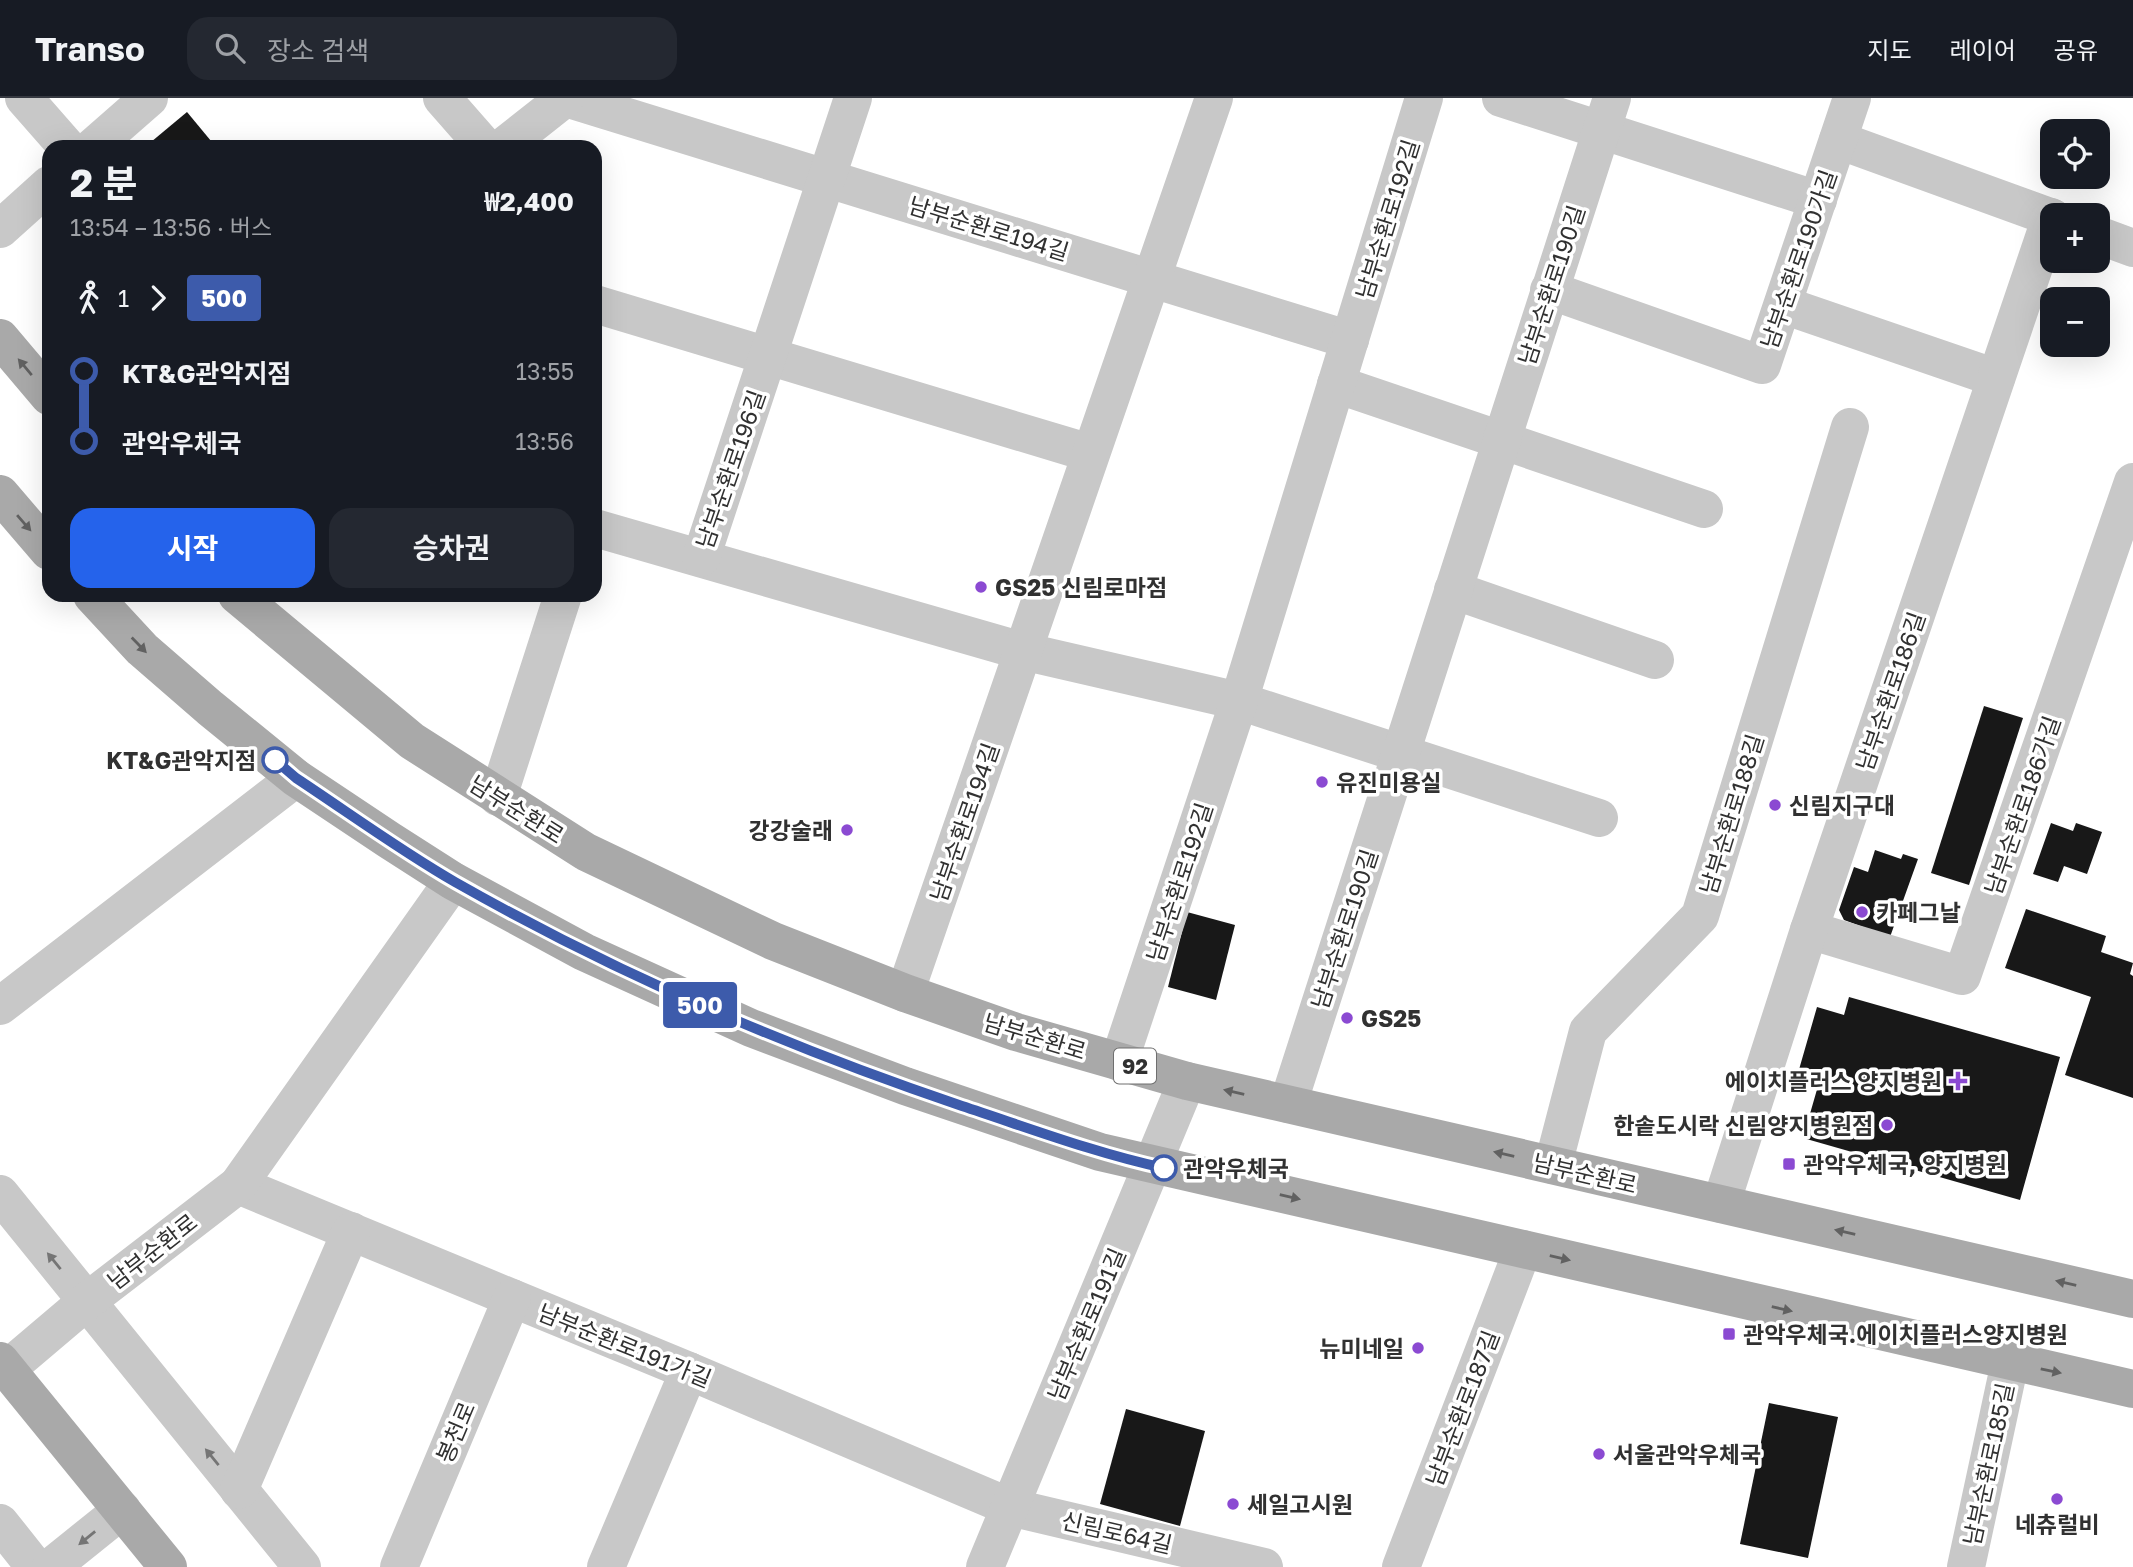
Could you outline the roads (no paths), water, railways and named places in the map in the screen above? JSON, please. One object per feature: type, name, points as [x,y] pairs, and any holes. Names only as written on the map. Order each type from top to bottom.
[{"type":"main road","points":[[0,338],[42,388]]},
{"type":"main road","points":[[0,494],[42,543]]},
{"type":"main road","points":[[98,602],[142,649],[296,778],[453,881],[584,952],[751,1028],[905,1086],[1100,1152],[2133,1388]]},
{"type":"main road","name":"남부순환로","points":[[253,602],[412,741],[586,852],[772,941],[905,992],[1016,1032],[1187,1081],[2133,1298]]},
{"type":"main road","points":[[3,1365],[168,1567]]},
{"type":"street","points":[[24,98],[61,140]]},
{"type":"street","points":[[101,140],[149,98]]},
{"type":"street","points":[[442,98],[479,140]]},
{"type":"street","points":[[512,140],[566,98],[827,178]]},
{"type":"street","name":"남부순환로196길","points":[[602,530],[701,558],[853,98]]},
{"type":"street","name":"남부순환로194길","points":[[905,992],[1214,98]]},
{"type":"street","name":"남부순환로192길","points":[[1119,1062],[1239,702],[1424,98]]},
{"type":"street","points":[[1502,98],[1606,114],[1818,200]]},
{"type":"street","name":"남부순환로190가길","points":[[1549,290],[1762,365],[1852,98]]},
{"type":"street","name":"남부순환로190길","points":[[1288,1104],[1606,114]]},
{"type":"street","points":[[1838,140],[2040,213]]},
{"type":"street","name":"남부순환로194길","points":[[827,178],[1151,278]]},
{"type":"street","points":[[0,229],[42,191]]},
{"type":"street","points":[[2110,239],[2133,248]]},
{"type":"street","name":"남부순환로186길","points":[[1721,1204],[1809,930],[2040,252]]},
{"type":"street","points":[[1151,278],[1350,340]]},
{"type":"street","points":[[1783,305],[1996,378]]},
{"type":"street","points":[[602,306],[1090,453]]},
{"type":"street","points":[[1336,384],[1704,509]]},
{"type":"street","name":"남부순환로188길","points":[[1553,1165],[1588,1031],[1700,916],[1850,426]]},
{"type":"street","name":"남부순환로186가길","points":[[1809,930],[1962,976],[2133,482]]},
{"type":"street","points":[[701,558],[1022,651],[1239,702],[1599,818]]},
{"type":"street","points":[[1453,590],[1655,660]]},
{"type":"street","points":[[498,797],[561,602]]},
{"type":"street","points":[[0,1006],[296,778]]},
{"type":"street","name":"남부순환로","points":[[3,1365],[238,1185],[453,881]]},
{"type":"street","name":"남부순환로191길","points":[[985,1567],[1187,1081]]},
{"type":"street","name":"남부순환로191가길","points":[[238,1185],[1010,1507]]},
{"type":"street","points":[[0,1194],[302,1567]]},
{"type":"street","points":[[239,1490],[351,1231]]},
{"type":"street","name":"남부순환로187길","points":[[1401,1567],[1524,1249]]},
{"type":"street","name":"봉천로","points":[[399,1567],[512,1298]]},
{"type":"street","name":"남부순환로185길","points":[[1966,1567],[2010,1362]]},
{"type":"street","points":[[606,1567],[689,1371]]},
{"type":"street","name":"신림로64길","points":[[1010,1507],[1264,1567]]},
{"type":"street","points":[[51,1567],[122,1510]]},
{"type":"street","points":[[0,1523],[34,1567]]},
{"type":"place","name":"GS25 신림로마점","points":[[981,587]]},
{"type":"place","name":"KT&G관악지점","points":[[275,760]]},
{"type":"place","name":"유진미용실","points":[[1322,782]]},
{"type":"place","name":"신림지구대","points":[[1775,805]]},
{"type":"place","name":"강강술래","points":[[847,830]]},
{"type":"place","name":"카페그날","points":[[1862,912]]},
{"type":"place","name":"GS25","points":[[1347,1018]]},
{"type":"place","name":"에이치플러스 양지병원","points":[[1958,1081]]},
{"type":"place","name":"한솥도시락 신림양지병원점","points":[[1887,1125]]},
{"type":"place","name":"관악우체국, 양지병원","points":[[1789,1164]]},
{"type":"place","name":"관악우체국","points":[[1164,1168]]},
{"type":"place","name":"관악우체국.에이치플러스양지병원","points":[[1729,1334]]},
{"type":"place","name":"뉴미네일","points":[[1418,1348]]},
{"type":"place","name":"서울관악우체국","points":[[1599,1454]]},
{"type":"place","name":"네츄럴비","points":[[2057,1499]]},
{"type":"place","name":"세일고시원","points":[[1233,1504]]}]
